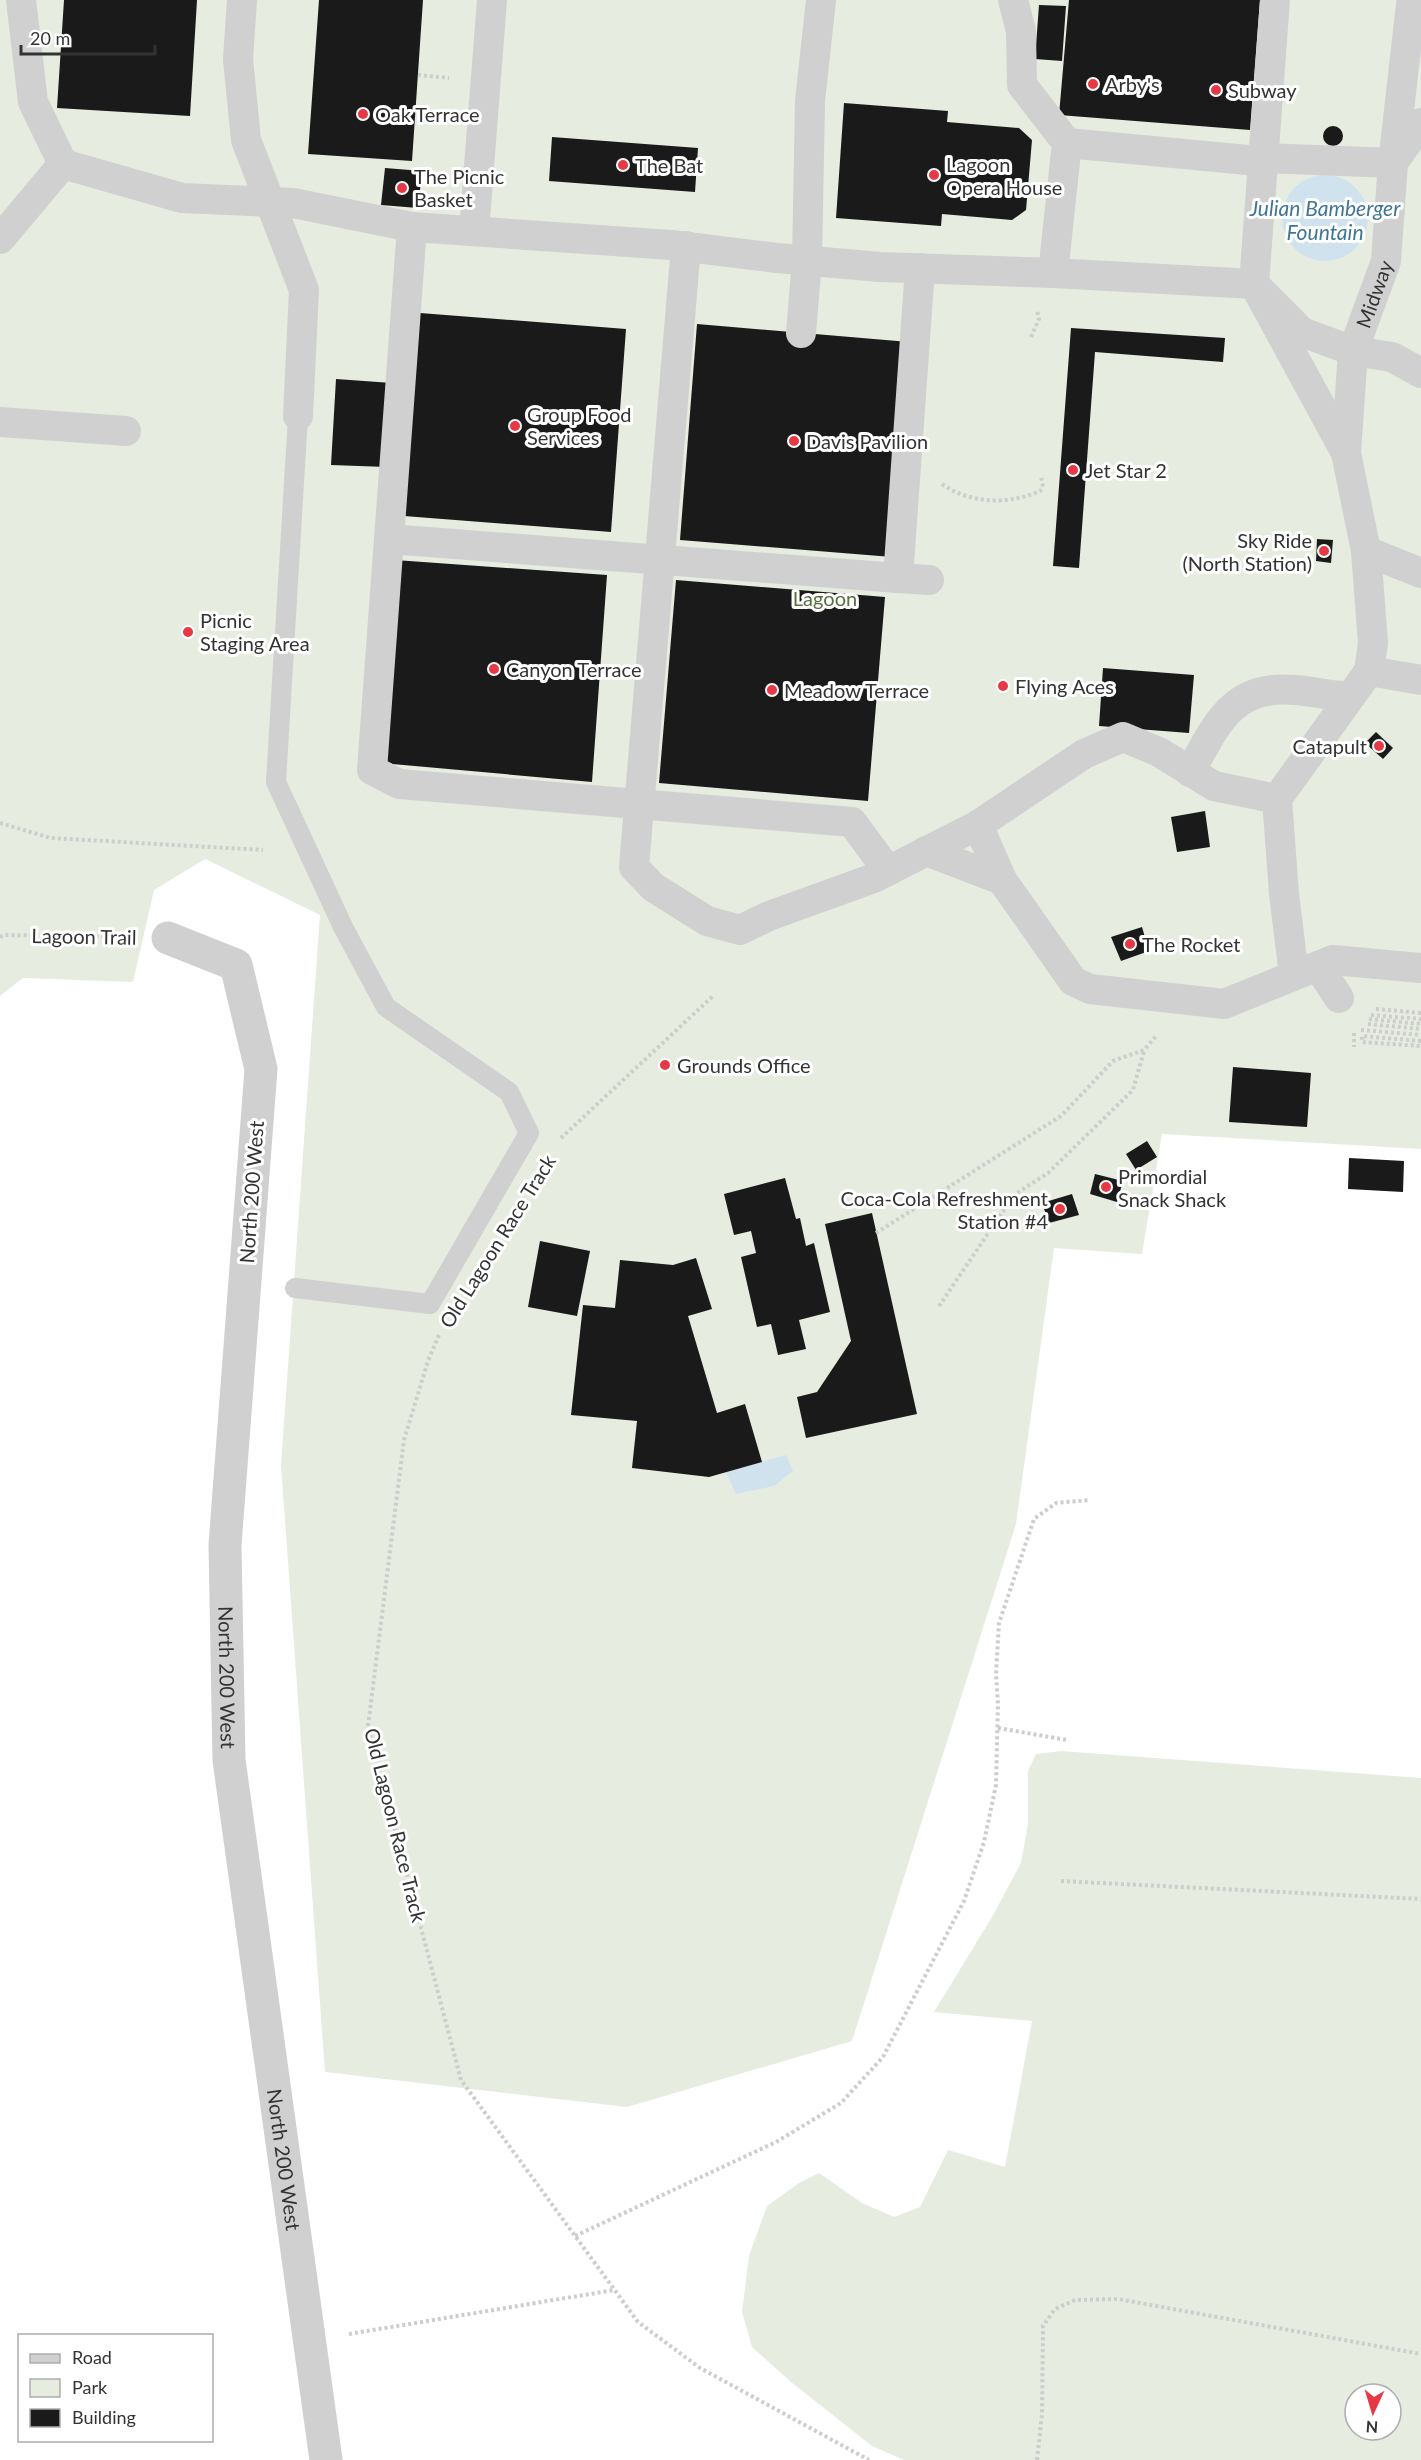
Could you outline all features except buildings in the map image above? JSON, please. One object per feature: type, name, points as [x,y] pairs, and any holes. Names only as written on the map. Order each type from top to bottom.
[{"type":"street","points":[[21,0],[33,102],[63,164],[182,198],[293,203],[412,226],[686,246],[807,260],[920,268],[1254,284],[1302,332],[1353,351],[1392,357],[1421,373]]},
{"type":"street","points":[[242,0],[238,60],[246,140],[304,290],[298,416]]},
{"type":"street","points":[[474,231],[492,0]]},
{"type":"street","points":[[801,333],[807,260],[810,101],[821,0]]},
{"type":"street","points":[[1013,0],[1021,31],[1022,84],[1067,143],[1053,273]]},
{"type":"street","points":[[1275,0],[1254,284],[1346,453],[1366,551],[1373,643],[1369,671],[1277,799],[1284,894],[1306,971],[1355,1010]]},
{"type":"street","name":"Midway","points":[[1346,453],[1353,351],[1386,261],[1393,163],[1413,7]]},
{"type":"street","points":[[1067,143],[1248,160],[1263,158],[1393,163],[1421,123]]},
{"type":"street","points":[[0,239],[63,164]]},
{"type":"street","points":[[412,226],[372,770],[399,784],[852,822],[888,871]]},
{"type":"street","points":[[686,246],[634,867],[653,887],[707,921],[740,930],[888,871],[926,851],[990,809],[1084,754],[1123,737],[1159,752],[1214,786],[1277,799]]},
{"type":"street","points":[[898,578],[920,268]]},
{"type":"street","points":[[0,422],[126,431]]},
{"type":"street","points":[[389,539],[929,580]]},
{"type":"street","points":[[1366,551],[1421,573]]},
{"type":"street","points":[[1369,671],[1421,680]]},
{"type":"street","points":[[1190,772],[1217,722],[1228,709],[1246,698],[1270,690],[1295,690],[1351,696]]},
{"type":"street","points":[[990,809],[1002,880],[1074,981],[1090,989],[1224,1004],[1333,960],[1421,968]]},
{"type":"street","points":[[926,851],[1002,880]]},
{"type":"street","name":"North 200 West","points":[[168,938],[236,965],[261,1069],[225,1545],[229,1760],[326,2460]]},
{"type":"lane","points":[[295,1288],[430,1304],[529,1132],[509,1092],[386,1007],[343,927],[276,782],[298,416]]},
{"type":"path","points":[[907,446],[933,477],[953,490],[972,498],[1009,500],[1030,495],[1040,491],[1043,487],[1041,476]]},
{"type":"path","points":[[0,823],[51,838],[263,850]]},
{"type":"path","name":"Lagoon Trail","points":[[0,937],[4,935],[168,938]]},
{"type":"path","name":"Old Lagoon Race Track","points":[[555,1148],[562,1138],[712,996]]},
{"type":"path","points":[[1374,1007],[1421,1011]]},
{"type":"path","points":[[1355,1010],[1421,1021]]},
{"type":"path","points":[[1421,1029],[1361,1024],[1361,1030],[1421,1035]]},
{"type":"path","points":[[1421,1041],[1362,1036],[1362,1042],[1421,1046]]},
{"type":"path","points":[[939,1306],[1014,1195],[1048,1173],[1133,1090],[1144,1050]]},
{"type":"path","points":[[876,1233],[1061,1116],[1113,1061]]},
{"type":"path","name":"Old Lagoon Race Track","points":[[441,1329],[428,1361],[404,1440],[368,1726],[461,2080],[638,2322],[700,2368],[869,2460]]},
{"type":"path","points":[[575,2236],[776,2142],[840,2103],[883,2057],[963,1901],[984,1842],[996,1785],[998,1728],[996,1674],[999,1623],[1034,1519],[1056,1503],[1090,1500]]},
{"type":"path","points":[[998,1728],[1067,1740]]},
{"type":"path","points":[[1061,1881],[1421,1899]]},
{"type":"path","points":[[309,2341],[614,2290]]},
{"type":"path","points":[[1037,2460],[1042,2414],[1043,2326],[1055,2309],[1076,2300],[1118,2299],[1421,2354]]},
{"type":"green space","name":"Lagoon","points":[[0,0],[1421,0],[1421,1149],[1162,1134],[1142,1254],[1054,1248],[1016,1524],[852,2041],[627,2107],[325,2072],[281,1465],[320,915],[205,859],[154,890],[133,982],[23,978],[0,996]]},
{"type":"green space","points":[[1061,1751],[1421,1778],[1421,2460],[904,2460],[872,2446],[791,2382],[752,2347],[742,2312],[749,2256],[767,2206],[799,2183],[819,2173],[862,2203],[894,2217],[920,2207],[948,2150],[1005,2167],[1032,2021],[934,2012],[992,1917],[1021,1863],[1028,1824],[1028,1771],[1036,1754]]},
{"type":"water","name":"Julian Bamberger Fountain","points":[[1317,175],[1333,175],[1356,187],[1365,201],[1368,218],[1365,235],[1356,249],[1333,261],[1317,261],[1301,254],[1289,242],[1282,226],[1282,210],[1289,194],[1301,182]]},
{"type":"water","points":[[786,1455],[793,1471],[774,1486],[736,1494],[726,1472]]},
{"type":"place","name":"Arby's","points":[[1093,84]]},
{"type":"place","name":"Subway","points":[[1216,90]]},
{"type":"place","name":"Oak Terrace","points":[[363,114]]},
{"type":"place","name":"The Bat","points":[[623,165]]},
{"type":"place","name":"Lagoon Opera House","points":[[934,175]]},
{"type":"place","name":"The Picnic Basket","points":[[402,188]]},
{"type":"place","name":"Group Food Services","points":[[515,426]]},
{"type":"place","name":"Davis Pavilion","points":[[794,441]]},
{"type":"place","name":"Jet Star 2","points":[[1073,470]]},
{"type":"place","name":"Sky Ride (North Station)","points":[[1324,551]]},
{"type":"place","name":"Picnic Staging Area","points":[[188,632]]},
{"type":"place","name":"Canyon Terrace","points":[[494,669]]},
{"type":"place","name":"Flying Aces","points":[[1003,686]]},
{"type":"place","name":"Meadow Terrace","points":[[772,690]]},
{"type":"place","name":"Catapult","points":[[1379,746]]},
{"type":"place","name":"The Rocket","points":[[1130,944]]},
{"type":"place","name":"Grounds Office","points":[[665,1065]]},
{"type":"place","name":"Primordial Snack Shack","points":[[1106,1187]]},
{"type":"place","name":"Coca-Cola Refreshment Station #4","points":[[1060,1209]]}]
